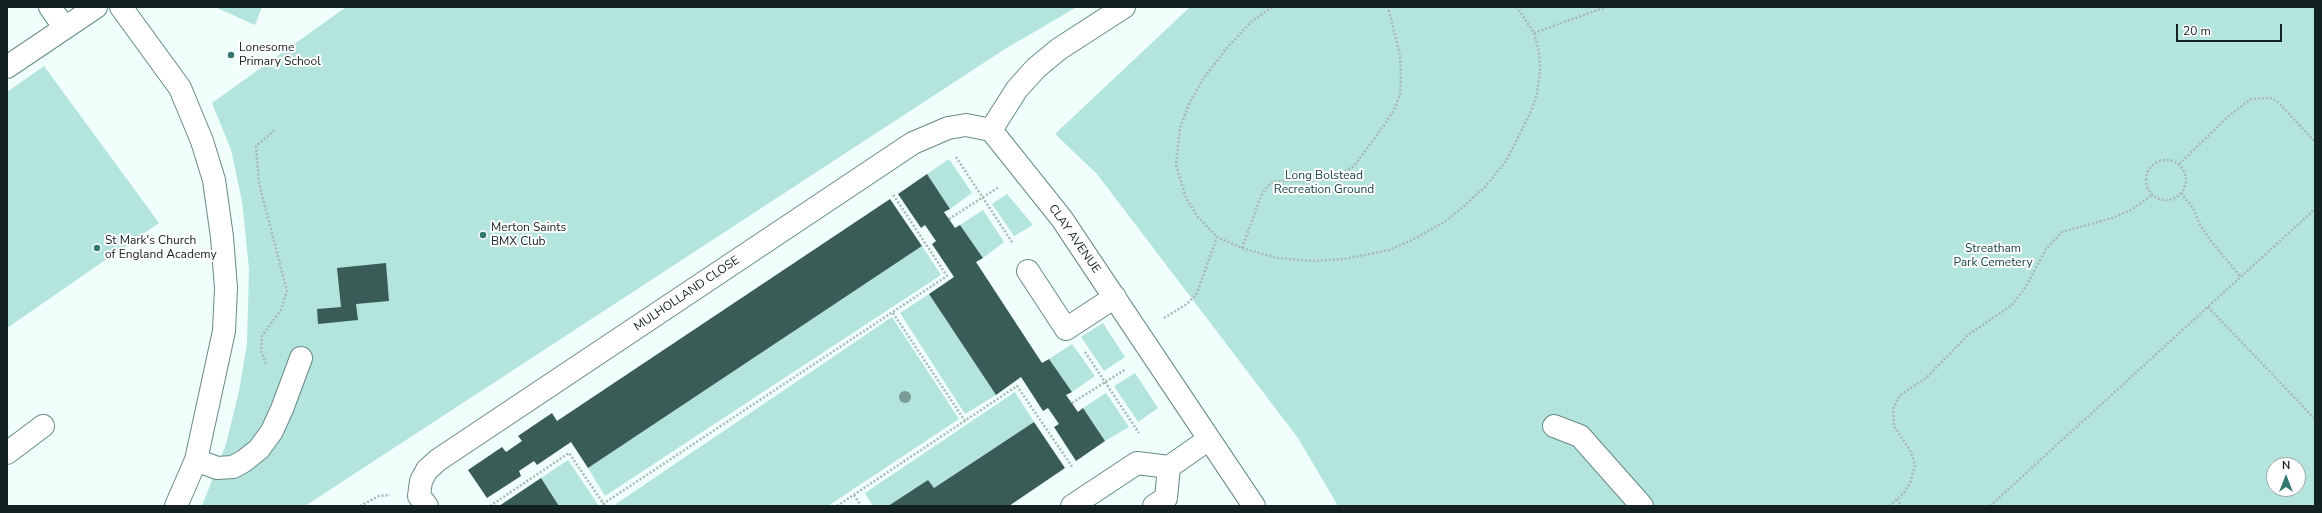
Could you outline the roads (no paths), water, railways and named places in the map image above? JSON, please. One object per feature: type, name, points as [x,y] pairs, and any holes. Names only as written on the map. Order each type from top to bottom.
[{"type":"street","points":[[50,7],[64,27]]},
{"type":"street","points":[[7,67],[64,27],[96,7]]},
{"type":"street","points":[[121,7],[180,88],[202,141],[214,180],[222,237],[226,288],[224,331],[196,460],[176,506]]},
{"type":"street","points":[[992,130],[1017,89],[1036,68],[1059,49],[1124,7]]},
{"type":"street","name":"MULHOLLAND CLOSE","points":[[427,506],[419,496],[422,481],[427,470],[438,460],[913,143],[948,128],[966,125],[992,130]]},
{"type":"street","name":"CLAY AVENUE","points":[[992,130],[1062,219],[1254,506]]},
{"type":"street","points":[[1028,271],[1066,329],[1115,297]]},
{"type":"street","points":[[196,460],[217,468],[233,467],[244,461],[259,449],[272,431],[302,358]]},
{"type":"street","points":[[7,453],[43,426]]},
{"type":"street","points":[[1554,426],[1580,436],[1642,506]]},
{"type":"street","points":[[1072,506],[1137,463],[1169,467],[1209,439]]},
{"type":"street","points":[[1154,506],[1166,498],[1169,467]]},
{"type":"place","name":"Lonesome Primary School","points":[[231,55]]},
{"type":"place","name":"Merton Saints BMX Club","points":[[483,235]]},
{"type":"place","name":"St Mark's Church of England Academy","points":[[97,248]]},
{"type":"park label","name":"Long Bolstead Recreation Ground","points":[[1324,183]]},
{"type":"park label","name":"Streatham Park Cemetery","points":[[1993,256]]}]
